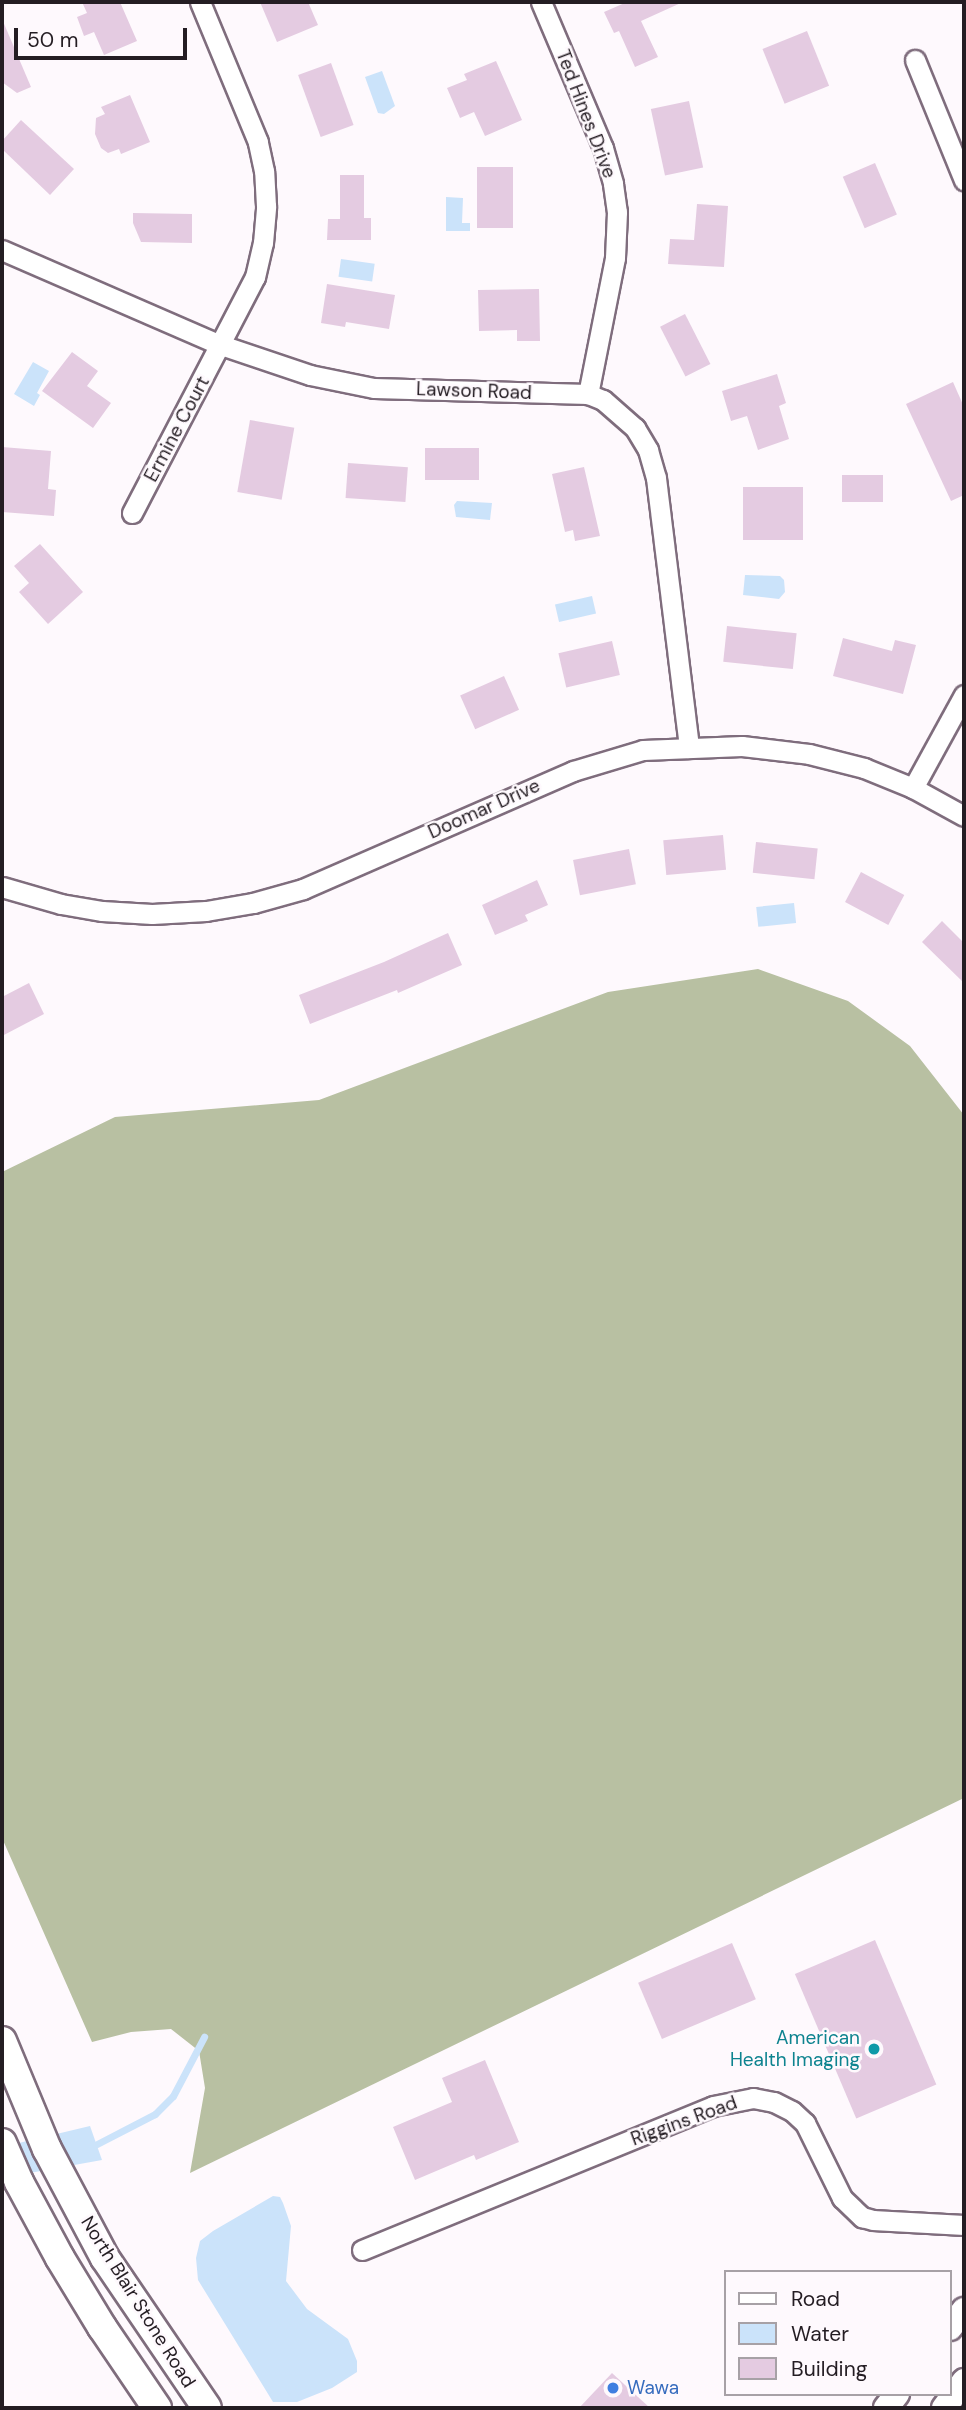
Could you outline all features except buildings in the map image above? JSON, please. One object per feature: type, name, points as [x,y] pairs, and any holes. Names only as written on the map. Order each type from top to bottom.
[{"type":"main road","name":"North Blair Stone Road","points":[[2,2041],[47,2149],[105,2258],[156,2338],[207,2408]]},
{"type":"main road","points":[[2,2143],[47,2234],[102,2328],[157,2408]]},
{"type":"main road","points":[[47,2234],[84,2218]]},
{"type":"street","name":"Ermine Court","points":[[132,513],[255,277],[266,206],[264,171],[258,142],[200,2]]},
{"type":"street","name":"Ted Hines Drive","points":[[541,2],[603,148],[617,212],[615,258],[588,394]]},
{"type":"street","points":[[915,60],[964,180]]},
{"type":"street","name":"Lawson Road","points":[[2,250],[221,345],[310,375],[374,388],[588,394],[618,411],[635,428],[648,450],[656,478],[689,748]]},
{"type":"street","points":[[913,788],[964,695]]},
{"type":"street","name":"Doomar Drive","points":[[2,887],[61,904],[102,911],[152,914],[206,911],[253,903],[303,888],[573,771],[643,750],[742,746],[809,754],[864,768],[913,788],[964,816]]},
{"type":"street","name":"Riggins Road","points":[[362,2250],[713,2106],[753,2098],[774,2102],[792,2111],[805,2123],[842,2198],[862,2217],[964,2225]]},
{"type":"street","points":[[952,2325],[964,2310]]},
{"type":"street","points":[[944,2408],[964,2381]]},
{"type":"green space","points":[[758,969],[848,1001],[910,1046],[964,1115],[964,1798],[190,2173],[205,2088],[199,2051],[171,2029],[131,2032],[92,2042],[2,1838],[2,1172],[115,1117],[319,1100],[608,992]]},
{"type":"water","points":[[382,71],[395,106],[384,114],[378,113],[365,77]]},
{"type":"water","points":[[446,197],[463,198],[462,223],[470,223],[470,231],[446,231]]},
{"type":"water","points":[[341,259],[375,264],[372,282],[338,277]]},
{"type":"water","points":[[33,362],[49,371],[37,393],[40,395],[34,406],[14,394]]},
{"type":"water","points":[[457,501],[492,503],[490,520],[456,517],[454,505]]},
{"type":"water","points":[[745,575],[780,576],[784,580],[785,592],[779,599],[743,595]]},
{"type":"water","points":[[592,596],[596,614],[559,622],[555,605]]},
{"type":"water","points":[[794,903],[796,923],[758,927],[756,907]]},
{"type":"water","points":[[90,2126],[102,2160],[2,2178],[2,2147]]},
{"type":"water","points":[[273,2196],[280,2197],[291,2226],[286,2281],[307,2309],[348,2339],[357,2361],[357,2372],[332,2388],[297,2402],[273,2402],[198,2280],[196,2258],[200,2241]]},
{"type":"waterway","points":[[97,2144],[155,2114],[173,2096],[204,2037]]},
{"type":"place","name":"American Health Imaging","points":[[874,2049]]},
{"type":"place","name":"Wawa","points":[[613,2388]]}]
